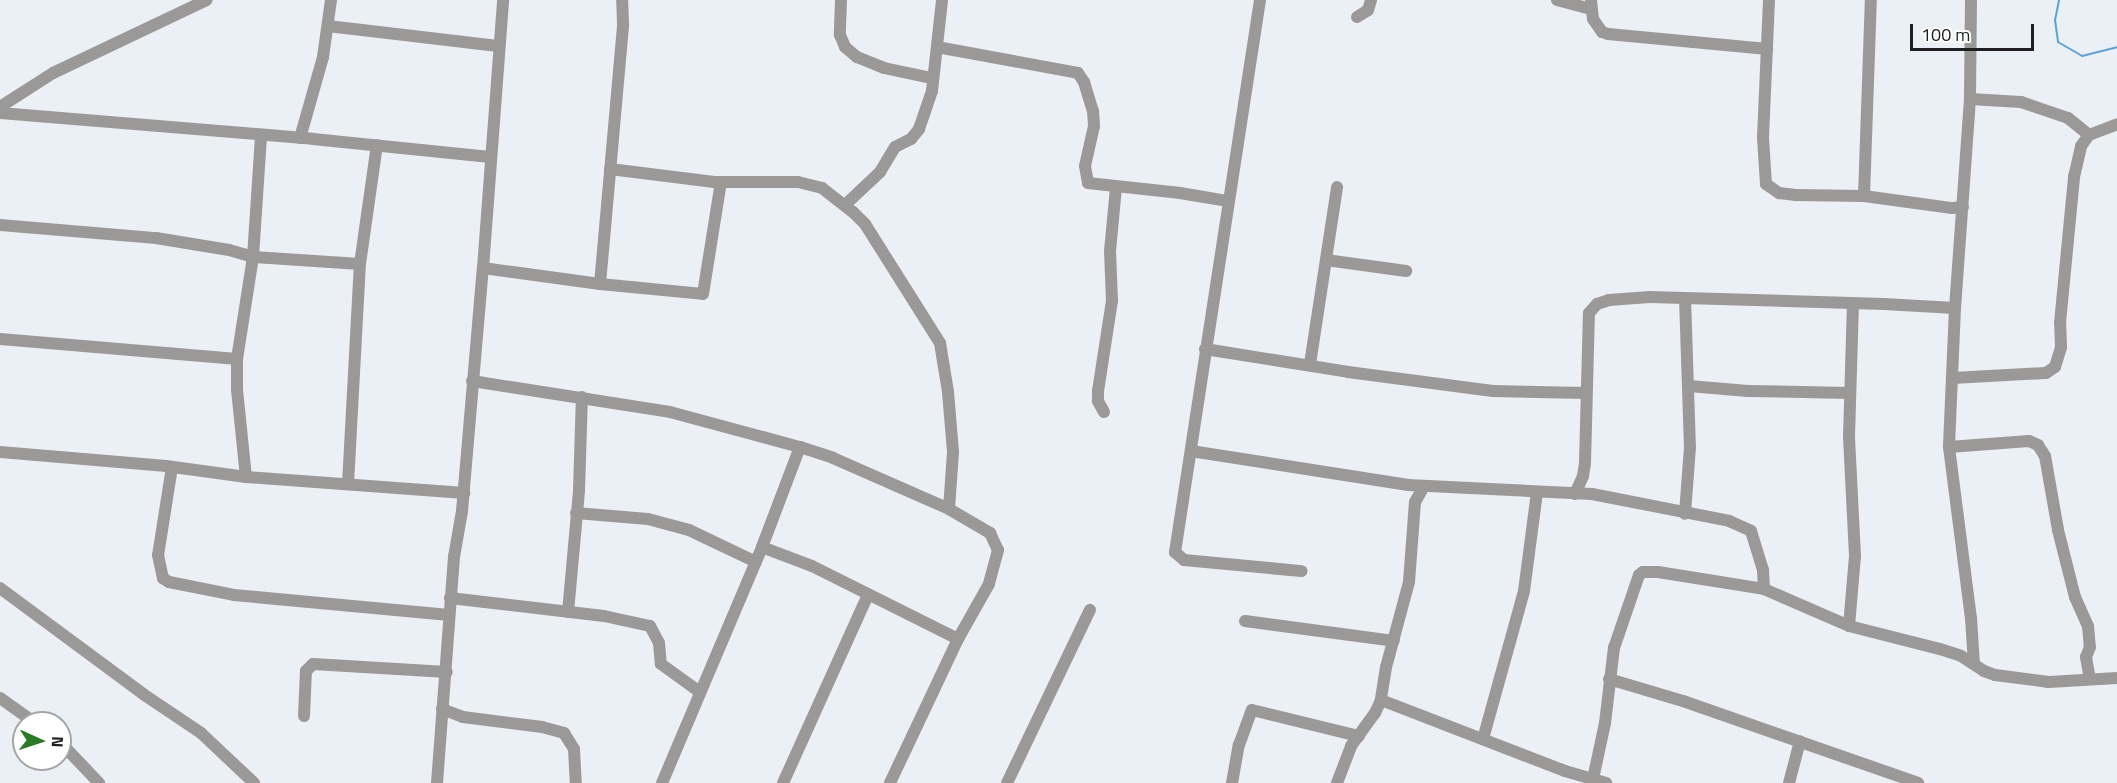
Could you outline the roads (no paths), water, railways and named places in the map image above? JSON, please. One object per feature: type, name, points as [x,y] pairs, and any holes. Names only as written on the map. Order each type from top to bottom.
[{"type":"street","points":[[0,107],[53,73],[207,0]]},
{"type":"street","points":[[300,138],[316,85],[331,0]]},
{"type":"street","points":[[437,783],[447,672],[450,598],[464,493],[503,0]]},
{"type":"street","points":[[600,285],[623,24],[622,0]]},
{"type":"street","points":[[841,0],[840,35],[845,47],[857,57],[884,68],[932,78]]},
{"type":"street","points":[[845,205],[880,172],[895,147],[915,135],[932,91],[942,0]]},
{"type":"street","points":[[1260,0],[1176,544],[1177,556],[1184,560],[1301,571]]},
{"type":"street","points":[[1358,17],[1368,10],[1371,0]]},
{"type":"street","points":[[1557,0],[1591,5],[1598,27],[1608,34],[1767,49]]},
{"type":"street","points":[[1769,0],[1763,138],[1763,174],[1766,184],[1779,193],[1787,194],[1821,197],[1864,196],[1952,208],[1963,207]]},
{"type":"street","points":[[1864,196],[1871,0]]},
{"type":"street","points":[[1971,0],[1970,99],[1956,308],[1950,447],[1971,618],[1974,664]]},
{"type":"street","points":[[328,26],[498,46]]},
{"type":"street","points":[[937,47],[1078,73],[1089,96],[1093,118],[1085,177],[1093,186],[1180,192],[1228,201]]},
{"type":"street","points":[[1970,99],[2021,102],[2068,118],[2089,135]]},
{"type":"street","points":[[0,113],[300,138],[490,157]]},
{"type":"street","points":[[1953,378],[2046,373],[2058,362],[2074,177],[2081,146],[2089,135],[2117,124]]},
{"type":"street","points":[[246,477],[237,390],[237,359],[253,257],[261,135]]},
{"type":"street","points":[[348,484],[360,264],[377,145]]},
{"type":"street","points":[[610,169],[721,182],[798,182],[822,189],[845,205],[865,224],[940,343],[948,392],[953,452],[949,509]]},
{"type":"street","points":[[483,268],[600,285],[703,294],[721,182]]},
{"type":"street","points":[[1104,412],[1098,401],[1098,391],[1112,301],[1110,251],[1116,187]]},
{"type":"street","points":[[1310,364],[1337,187]]},
{"type":"street","points":[[0,225],[156,238],[229,250],[253,257],[360,264]]},
{"type":"street","points":[[1326,260],[1406,271]]},
{"type":"street","points":[[1575,494],[1583,476],[1589,314],[1592,307],[1609,300],[1684,298],[1956,308]]},
{"type":"street","points":[[1684,298],[1689,386],[1689,476],[1685,514]]},
{"type":"street","points":[[1849,626],[1855,556],[1849,478],[1854,304]]},
{"type":"street","points":[[0,339],[237,359]]},
{"type":"street","points":[[1205,349],[1310,364],[1348,372],[1493,391],[1586,393]]},
{"type":"street","points":[[472,381],[670,412],[800,447],[833,458],[949,509],[990,533],[998,550],[989,584],[958,639],[890,783]]},
{"type":"street","points":[[1689,386],[1850,393]]},
{"type":"street","points":[[568,612],[582,397]]},
{"type":"street","points":[[1950,447],[2029,441],[2038,445],[2045,456],[2058,530],[2075,597],[2088,626],[2090,647],[2086,665],[2090,679]]},
{"type":"street","points":[[662,783],[756,562],[800,447]]},
{"type":"street","points":[[1191,451],[1408,485],[1592,494],[1729,521],[1750,531],[1763,570],[1764,589]]},
{"type":"street","points":[[0,452],[172,467],[246,477],[464,493]]},
{"type":"street","points":[[172,467],[158,555],[163,578],[169,582],[234,595],[449,615]]},
{"type":"street","points":[[1583,476],[1592,494]]},
{"type":"street","points":[[1408,485],[1415,502]]},
{"type":"street","points":[[1336,783],[1342,765],[1381,700],[1386,668],[1409,582],[1415,502],[1424,486]]},
{"type":"street","points":[[1483,739],[1524,591],[1536,492]]},
{"type":"street","points":[[576,513],[648,519],[688,530],[756,562]]},
{"type":"street","points":[[762,547],[812,567],[958,639]]},
{"type":"street","points":[[1593,779],[1605,723],[1614,648],[1635,582],[1643,572],[1658,572],[1764,589],[1849,626],[1940,649],[1995,675],[2049,682],[2117,678]]},
{"type":"street","points":[[0,588],[142,694],[201,733],[254,783]]},
{"type":"street","points":[[783,783],[868,595]]},
{"type":"street","points":[[450,598],[568,612],[650,626],[659,644],[662,664],[700,692]]},
{"type":"street","points":[[1007,783],[1090,610]]},
{"type":"street","points":[[1245,621],[1394,641]]},
{"type":"street","points":[[304,716],[306,671],[313,663],[447,672]]},
{"type":"street","points":[[1609,679],[1683,701],[1918,783]]},
{"type":"street","points":[[0,698],[18,711]]},
{"type":"street","points":[[1381,700],[1606,783]]},
{"type":"street","points":[[442,709],[463,717],[542,727],[564,734],[574,749],[576,783]]},
{"type":"street","points":[[1232,783],[1239,745],[1252,710],[1359,736]]},
{"type":"street","points":[[1789,783],[1800,741]]},
{"type":"street","points":[[72,755],[99,783]]},
{"type":"waterway","points":[[2059,0],[2055,20],[2058,42],[2082,56],[2117,47]]}]
